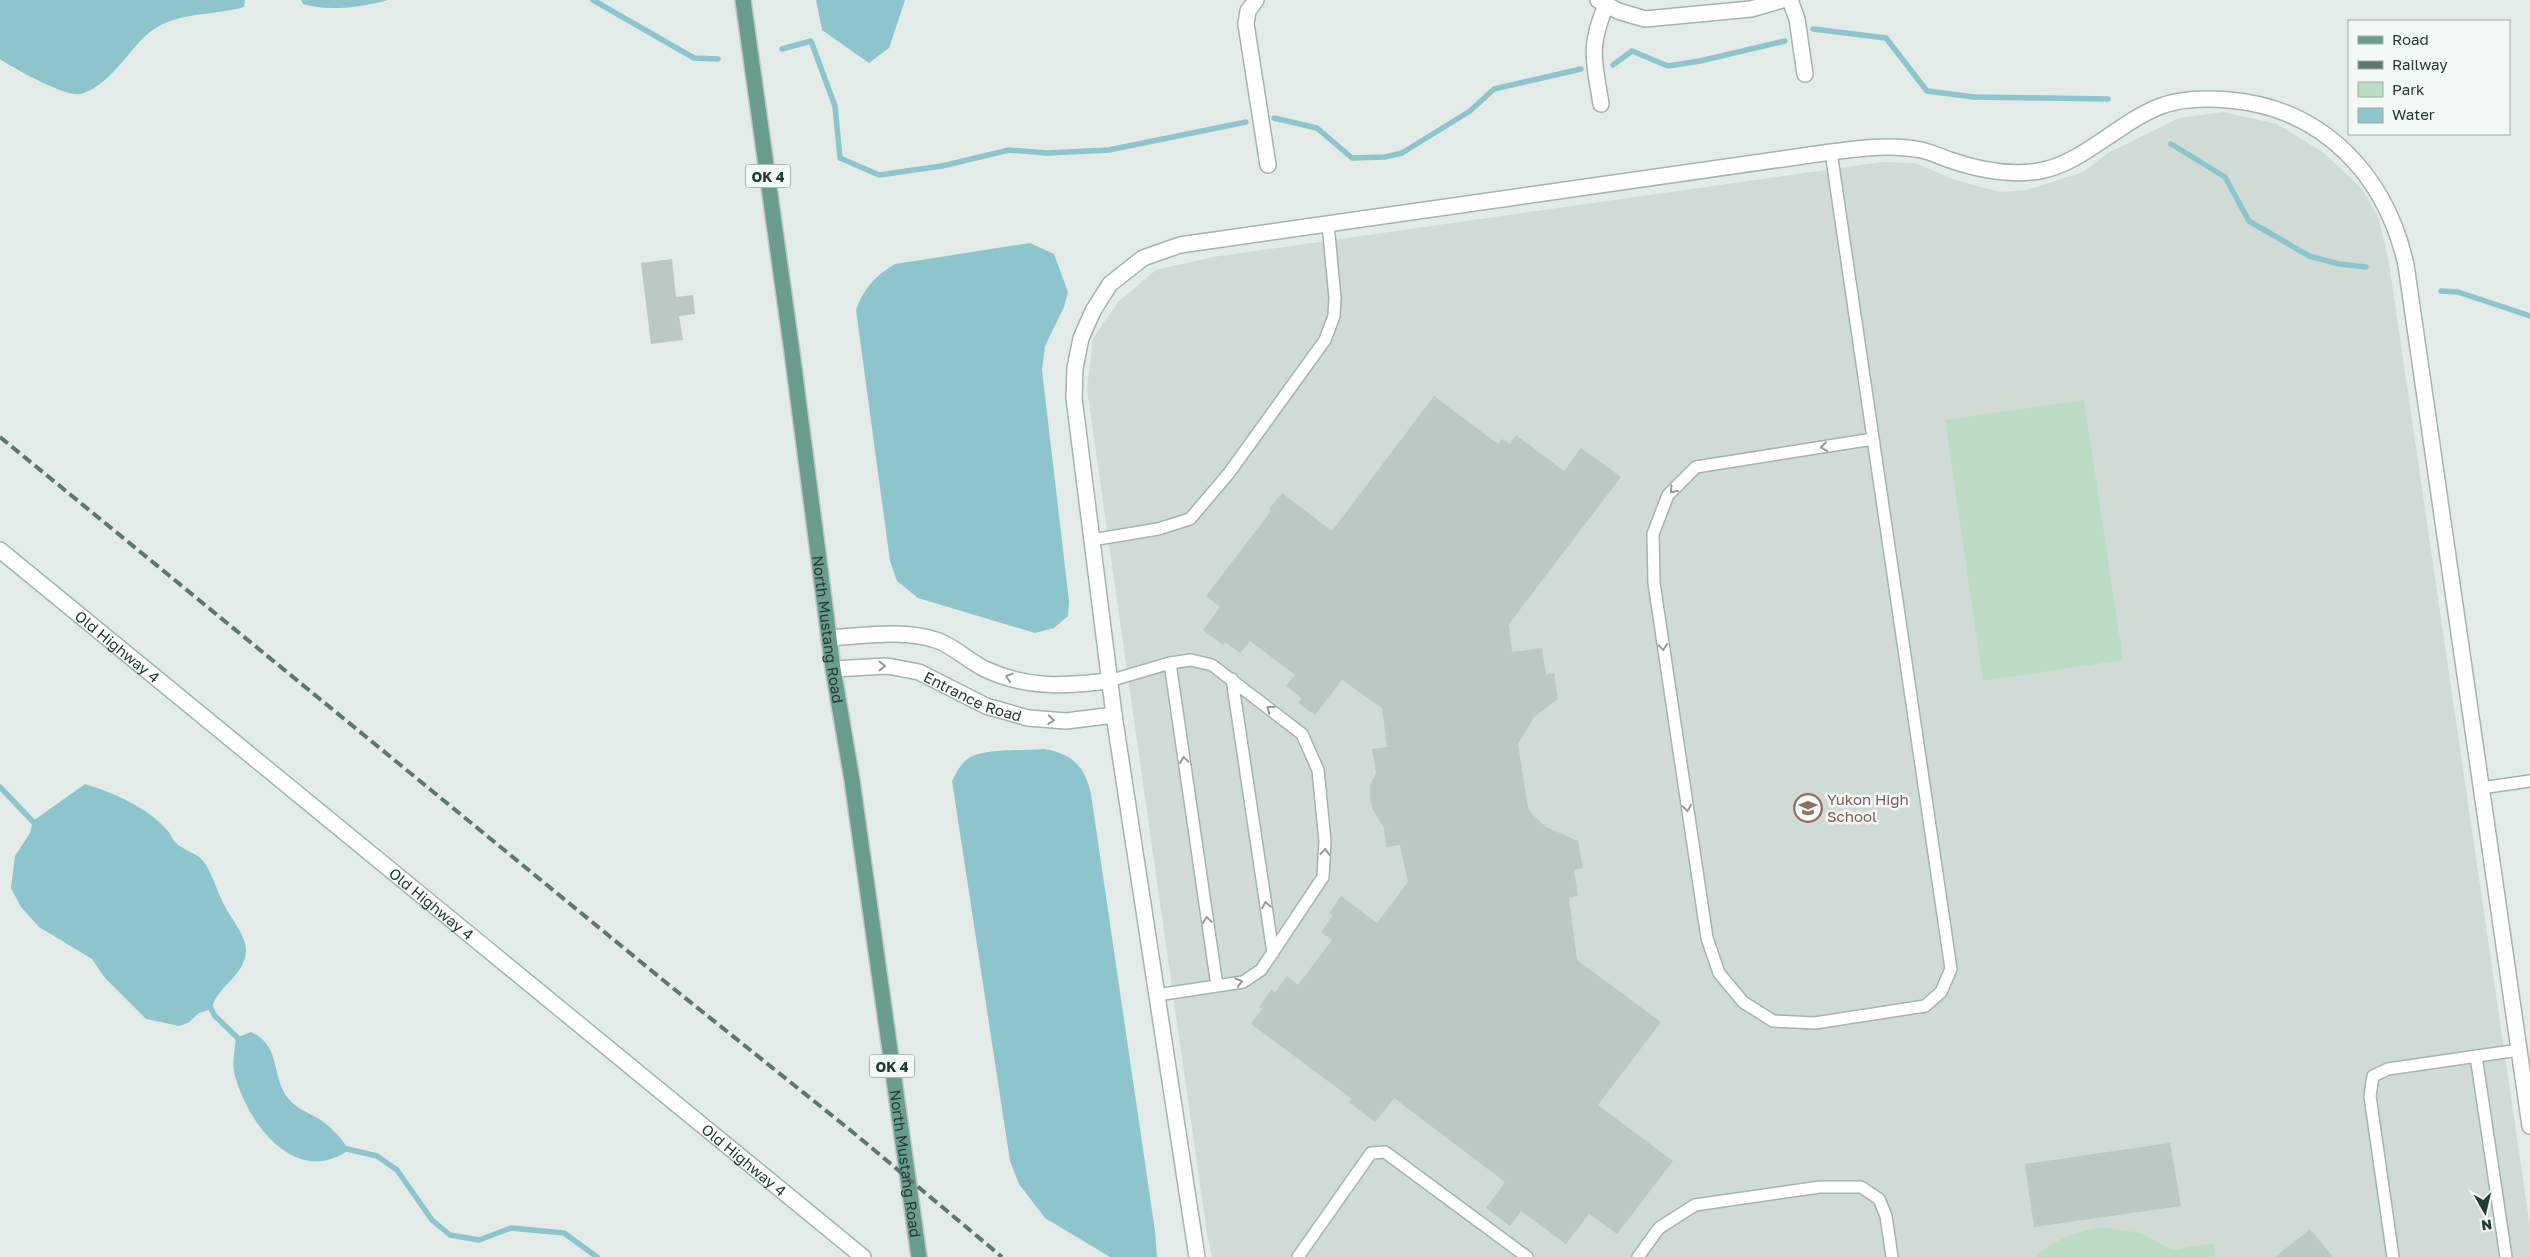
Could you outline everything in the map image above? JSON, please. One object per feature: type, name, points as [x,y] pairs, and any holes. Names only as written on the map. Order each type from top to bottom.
[{"type":"main road","name":"North Mustang Road","points":[[743,0],[791,342],[833,669],[852,780],[919,1257]]},
{"type":"street","points":[[1256,0],[1248,11],[1246,24],[1268,165]]},
{"type":"street","points":[[1601,104],[1593,48],[1602,3],[1644,19],[1672,18],[1697,7],[1751,9],[1782,0]]},
{"type":"street","points":[[1790,0],[1797,19],[1805,74]]},
{"type":"street","points":[[1196,1257],[1109,681],[1074,398],[1075,368],[1081,338],[1093,311],[1110,284],[1143,258],[1180,245],[1831,152],[1901,146],[1924,150],[1992,172],[2041,171],[2062,164],[2079,155],[2141,114],[2164,104],[2205,99],[2247,102],[2294,116],[2334,140],[2366,176],[2391,216],[2401,240],[2530,1126]]},
{"type":"street","name":"Old Highway 4","points":[[0,550],[863,1257]]},
{"type":"street","name":"Entrance Road","points":[[829,638],[913,635],[937,640],[985,669],[1022,681],[1059,686],[1109,681]]},
{"type":"street","name":"Entrance Road","points":[[833,669],[887,666],[919,672],[986,706],[1028,718],[1066,721],[1114,715]]},
{"type":"lane","points":[[1831,152],[1873,440],[1950,970],[1941,992],[1925,1006],[1815,1023],[1773,1021],[1743,1002],[1718,973],[1706,938],[1654,583],[1654,534],[1668,495],[1696,467],[1873,440]]},
{"type":"lane","points":[[1092,540],[1158,529],[1190,519],[1229,473],[1325,340],[1334,316],[1335,298],[1328,224]]},
{"type":"lane","points":[[1109,681],[1170,662],[1191,660],[1212,665],[1302,734],[1318,770],[1325,841],[1323,878],[1261,970],[1243,982],[1157,995]]},
{"type":"lane","points":[[1170,662],[1217,986]]},
{"type":"lane","points":[[1232,679],[1273,953]]},
{"type":"lane","points":[[2481,788],[2530,781]]},
{"type":"lane","points":[[2393,1257],[2370,1096],[2373,1076],[2376,1072],[2388,1069],[2519,1050]]},
{"type":"lane","points":[[2476,1056],[2506,1257]]},
{"type":"lane","points":[[1298,1257],[1371,1153],[1385,1152],[1528,1257]]},
{"type":"lane","points":[[1638,1257],[1659,1228],[1696,1205],[1820,1187],[1861,1187],[1879,1200],[1883,1208],[1886,1216],[1892,1257]]},
{"type":"shaded area","name":"Yukon High School","points":[[2223,112],[2277,124],[2324,153],[2362,189],[2379,219],[2389,263],[2530,1227],[2530,1257],[1212,1257],[1207,1234],[1087,389],[1093,338],[1119,301],[1156,270],[1213,257],[1882,162],[1915,163],[1955,180],[2001,192],[2027,190],[2083,172],[2108,153],[2179,118]]},
{"type":"green space","points":[[2084,400],[2123,660],[1983,681],[1945,420]]},
{"type":"green space","points":[[2103,1227],[2141,1233],[2172,1250],[2214,1243],[2215,1257],[2035,1257],[2050,1245],[2067,1237]]},
{"type":"water","points":[[0,0],[245,0],[244,7],[181,18],[161,25],[147,34],[104,81],[85,93],[73,94],[52,87],[0,59]]},
{"type":"water","points":[[301,0],[388,0],[367,5],[324,8],[303,4]]},
{"type":"water","points":[[816,0],[905,0],[889,48],[869,63],[822,30]]},
{"type":"water","points":[[1030,243],[1054,254],[1068,292],[1064,307],[1045,346],[1042,370],[1069,601],[1068,616],[1054,628],[1035,633],[918,598],[897,581],[890,561],[856,310],[866,289],[881,273],[895,264]]},
{"type":"water","points":[[1044,749],[1063,754],[1076,763],[1085,776],[1091,794],[1155,1231],[1157,1257],[1110,1257],[1045,1218],[1019,1184],[1010,1161],[952,781],[963,763],[976,755],[995,751]]},
{"type":"water","points":[[85,784],[118,796],[150,814],[179,846],[201,859],[211,873],[224,904],[242,935],[246,951],[241,968],[218,995],[212,1009],[199,1013],[188,1023],[179,1026],[146,1019],[105,978],[92,959],[39,927],[21,907],[11,888],[15,856],[30,833],[33,821]]},
{"type":"water","points":[[251,1032],[267,1044],[282,1088],[290,1101],[328,1126],[349,1150],[329,1160],[310,1161],[292,1155],[276,1144],[261,1129],[249,1111],[233,1068],[236,1038]]},
{"type":"building","points":[[672,259],[676,297],[693,295],[695,314],[679,316],[683,340],[651,344],[641,263]]},
{"type":"building","points":[[1434,396],[1498,444],[1502,439],[1510,444],[1516,435],[1564,471],[1581,448],[1621,477],[1509,624],[1512,652],[1542,648],[1546,675],[1554,673],[1558,699],[1534,717],[1518,744],[1528,808],[1546,827],[1578,841],[1583,868],[1574,870],[1578,896],[1569,898],[1577,960],[1661,1022],[1598,1105],[1673,1161],[1617,1234],[1589,1214],[1566,1244],[1521,1211],[1510,1226],[1486,1208],[1505,1182],[1394,1098],[1375,1122],[1349,1102],[1352,1099],[1251,1024],[1262,1009],[1259,1007],[1272,989],[1275,992],[1287,976],[1298,985],[1332,940],[1321,932],[1333,915],[1329,913],[1341,896],[1377,923],[1408,882],[1400,845],[1386,847],[1384,828],[1373,810],[1370,798],[1370,785],[1376,773],[1372,749],[1387,747],[1382,708],[1342,680],[1315,715],[1298,703],[1302,698],[1286,686],[1295,675],[1250,641],[1240,653],[1225,642],[1223,645],[1203,630],[1220,607],[1206,596],[1271,511],[1269,509],[1282,493],[1332,531]]},
{"type":"building","points":[[2170,1143],[2181,1206],[2034,1227],[2025,1164]]},
{"type":"building","points":[[2310,1229],[2333,1257],[2275,1257]]},
{"type":"waterway","points":[[593,0],[694,58],[718,59]]},
{"type":"waterway","points":[[1813,29],[1886,38],[1927,91],[1974,97],[2108,99]]},
{"type":"waterway","points":[[782,49],[811,41],[835,106],[840,158],[879,175],[942,166],[1009,150],[1047,153],[1109,150],[1246,122]]},
{"type":"waterway","points":[[1613,65],[1632,51],[1668,66],[1700,61],[1785,41]]},
{"type":"waterway","points":[[1274,118],[1317,128],[1352,158],[1385,157],[1402,153],[1470,111],[1494,89],[1581,69]]},
{"type":"waterway","points":[[2171,144],[2225,177],[2249,221],[2309,256],[2339,264],[2366,267]]},
{"type":"waterway","points":[[2441,291],[2458,292],[2530,316]]},
{"type":"waterway","points":[[0,787],[38,827]]},
{"type":"waterway","points":[[209,1005],[215,1016],[242,1042]]},
{"type":"waterway","points":[[343,1148],[377,1156],[397,1170],[432,1220],[450,1235],[479,1240],[511,1228],[564,1233],[597,1257]]},
{"type":"railway","points":[[0,437],[669,985],[855,1134],[1002,1257]]},
{"type":"place","name":"Yukon High School","points":[[1808,808]]}]
